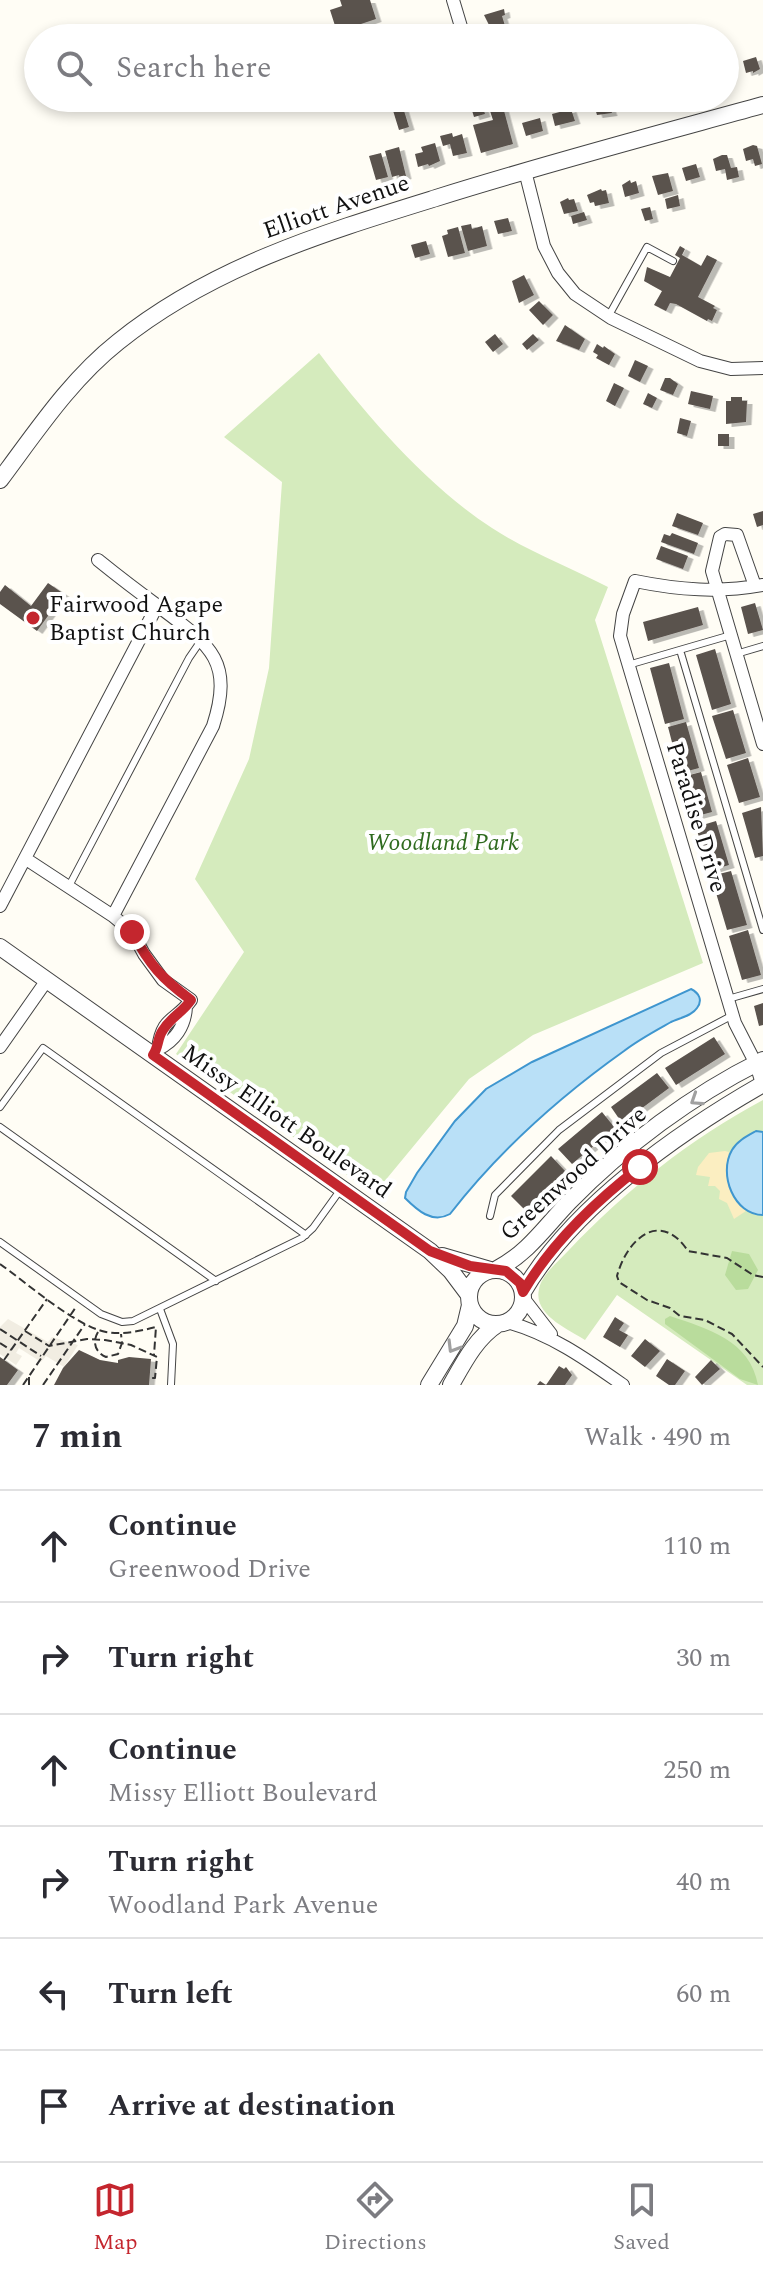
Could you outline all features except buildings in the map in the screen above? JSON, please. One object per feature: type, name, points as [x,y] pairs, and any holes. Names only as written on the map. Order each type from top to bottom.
[{"type":"street","points":[[453,0],[460,24]]},
{"type":"street","name":"Elliott Avenue","points":[[739,112],[763,105]]},
{"type":"street","name":"Elliott Avenue","points":[[0,480],[69,389],[98,359],[150,318],[193,291],[312,237],[525,171],[738,112]]},
{"type":"street","points":[[525,171],[551,261],[575,294],[608,317],[700,361],[731,369],[763,368]]},
{"type":"street","points":[[718,592],[759,586],[739,538],[732,533],[720,537],[712,563],[718,592],[763,744]]},
{"type":"street","points":[[98,560],[202,639],[215,660],[221,678],[221,701],[213,726],[113,916]]},
{"type":"street","name":"Paradise Drive","points":[[718,592],[662,587],[635,581],[623,614],[620,636],[733,1015],[761,1064],[762,1085]]},
{"type":"street","points":[[0,906],[157,606]]},
{"type":"street","points":[[26,859],[113,916],[132,932],[163,980],[189,1004],[173,1015],[159,1034],[155,1052]]},
{"type":"street","name":"Missy Elliott Boulevard","points":[[0,947],[155,1052],[430,1251],[451,1271],[469,1300]]},
{"type":"street","points":[[0,1047],[47,980]]},
{"type":"street","name":"Greenwood Drive","points":[[494,1270],[525,1252],[569,1202],[658,1126],[716,1086],[761,1064]]},
{"type":"street","name":"Greenwood Drive","points":[[523,1295],[532,1276],[565,1237],[629,1175],[709,1116],[762,1085]]},
{"type":"street","name":"Missy Elliott Boulevard","points":[[430,1251],[450,1260],[494,1270]]},
{"type":"street","points":[[429,1385],[465,1326],[473,1282],[494,1270],[514,1276],[545,1328],[563,1344]]},
{"type":"street","points":[[451,1385],[486,1331],[519,1311],[523,1295]]},
{"type":"street","points":[[469,1300],[481,1319],[542,1333],[623,1385]]},
{"type":"lane","points":[[608,317],[647,247],[673,261]]},
{"type":"lane","points":[[628,665],[731,635]]},
{"type":"lane","points":[[69,886],[189,658],[202,639]]},
{"type":"lane","points":[[736,654],[763,646]]},
{"type":"lane","points":[[680,650],[763,930]]},
{"type":"lane","points":[[728,999],[763,989]]},
{"type":"lane","points":[[490,1216],[495,1195],[559,1130],[661,1053],[733,1015]]},
{"type":"lane","points":[[0,1107],[43,1048],[306,1235]]},
{"type":"lane","points":[[0,1127],[216,1281]]},
{"type":"lane","points":[[0,1242],[106,1317],[122,1322],[133,1321],[306,1235],[341,1188]]},
{"type":"lane","points":[[160,1309],[173,1344],[171,1385]]},
{"type":"path","points":[[763,1277],[753,1275],[727,1258],[688,1251],[677,1236],[664,1231],[648,1232],[637,1238],[617,1276],[619,1282],[647,1300],[670,1308],[680,1316],[705,1320],[732,1334],[763,1367]]},
{"type":"path","points":[[0,1264],[71,1315],[99,1330],[120,1333],[156,1327],[155,1378],[150,1378]]},
{"type":"path","points":[[4,1360],[48,1298]]},
{"type":"path","points":[[23,1385],[82,1300]]},
{"type":"path","points":[[43,1385],[85,1324]]},
{"type":"path","points":[[0,1329],[42,1357]]},
{"type":"path","points":[[99,1330],[95,1339],[99,1354],[106,1357],[118,1354],[122,1343],[120,1333]]},
{"type":"path","points":[[25,1331],[49,1346],[95,1339],[122,1343],[154,1355]]},
{"type":"path","points":[[0,1343],[11,1350]]},
{"type":"path","points":[[29,1376],[29,1385]]},
{"type":"green space","name":"Woodland Park","points":[[319,353],[399,448],[444,492],[492,528],[608,587],[595,620],[703,963],[533,1035],[469,1079],[374,1194],[176,1054],[244,952],[195,879],[249,759],[269,668],[282,482],[224,437]]},
{"type":"green space","points":[[763,1100],[763,1385],[747,1385],[617,1295],[585,1340],[546,1314],[539,1298],[541,1283],[551,1268],[591,1228],[660,1167],[710,1131]]},
{"type":"green space","points":[[732,1251],[749,1254],[758,1270],[748,1289],[736,1290],[725,1275]]},
{"type":"green space","points":[[670,1316],[725,1338],[737,1347],[746,1357],[758,1385],[740,1379],[665,1324],[665,1319]]},
{"type":"sand","points":[[729,1152],[726,1169],[728,1184],[734,1199],[746,1211],[734,1219],[727,1203],[719,1199],[720,1191],[715,1186],[708,1186],[710,1177],[696,1175],[709,1153]]},
{"type":"shaded area","points":[[8,1319],[48,1342],[52,1337],[78,1345],[64,1367],[46,1356],[41,1362],[19,1348],[16,1353],[22,1356],[16,1365],[0,1354],[0,1327]]},
{"type":"water","points":[[691,989],[700,1000],[695,1011],[635,1043],[576,1087],[509,1147],[450,1214],[431,1216],[405,1198],[417,1173],[455,1121],[486,1089],[532,1062]]},
{"type":"water","points":[[756,1131],[763,1132],[763,1215],[753,1213],[737,1201],[731,1192],[727,1170],[734,1147]]},
{"type":"place","name":"Fairwood Agape Baptist Church","points":[[33,618]]},
{"type":"route","points":[[132,932],[163,980],[191,1000],[173,1015],[159,1034],[158,1049],[153,1055],[430,1251],[470,1266],[506,1271],[520,1283],[523,1292],[532,1276],[565,1237],[600,1201],[640,1167]]}]
